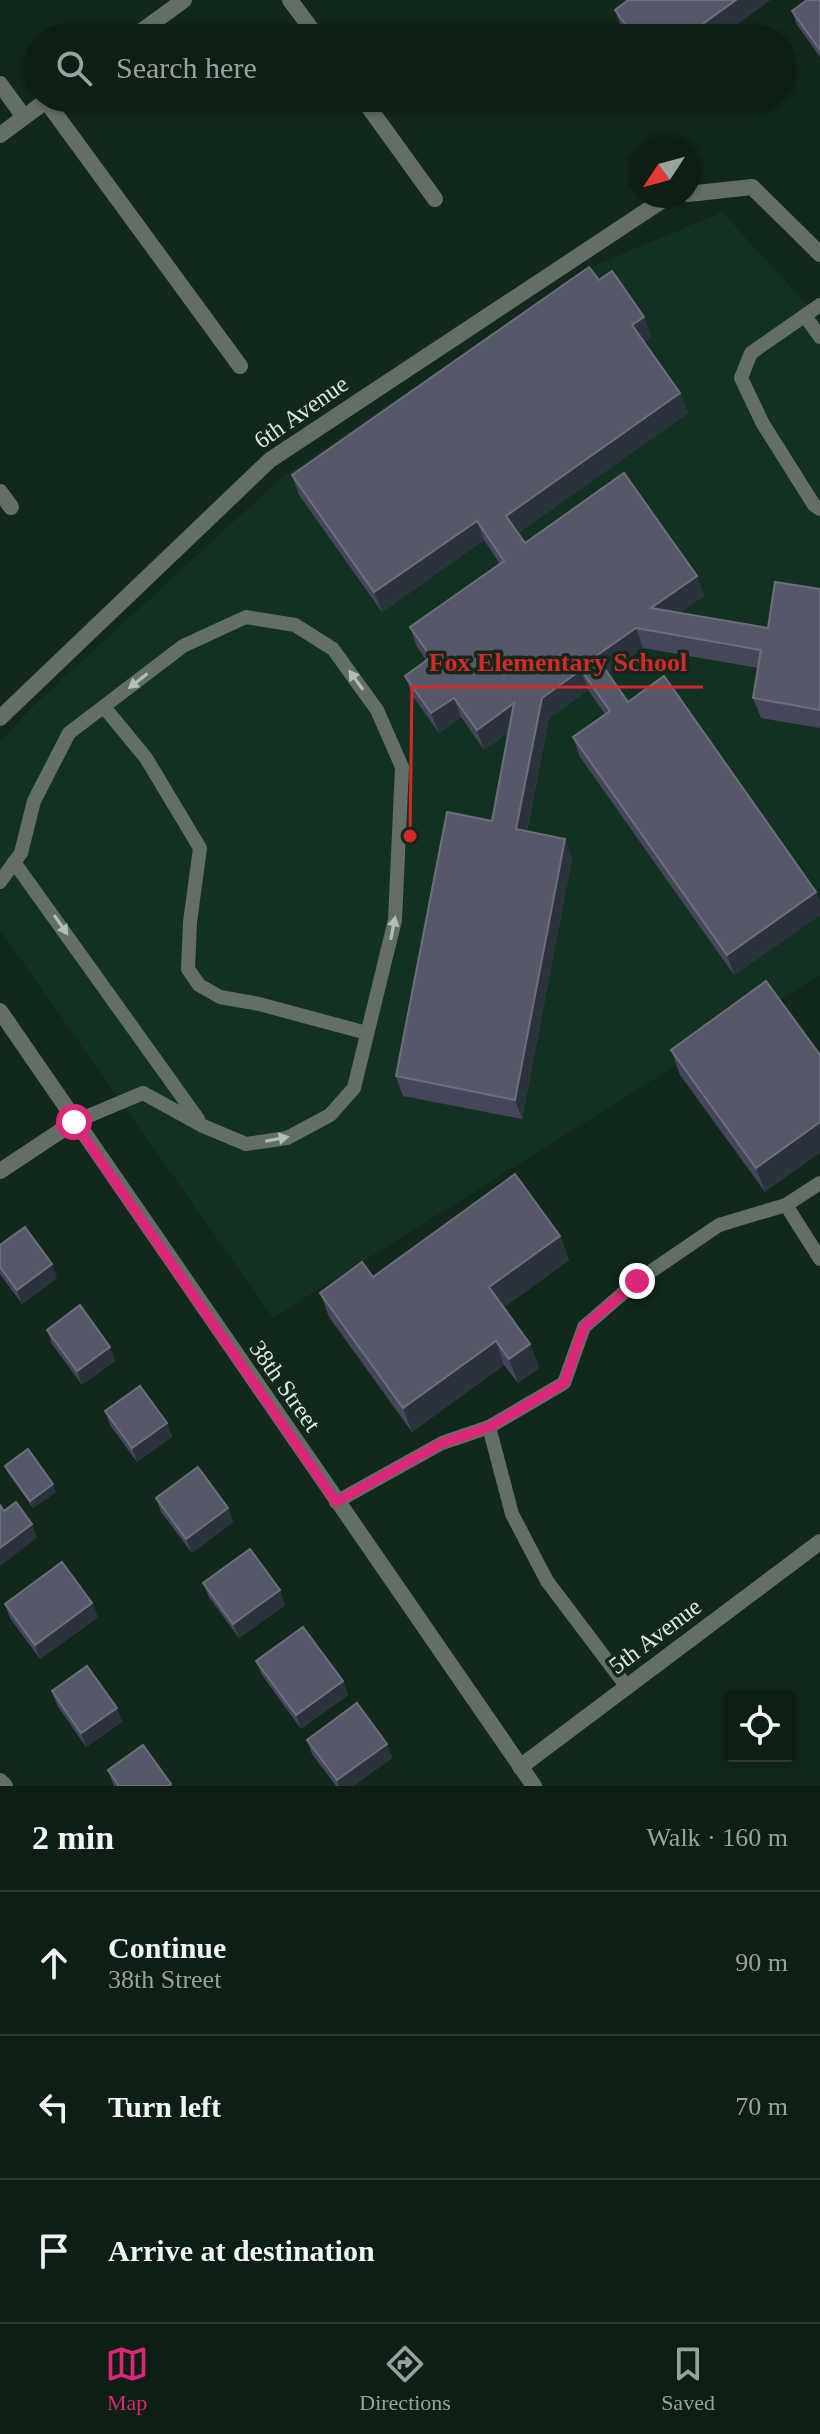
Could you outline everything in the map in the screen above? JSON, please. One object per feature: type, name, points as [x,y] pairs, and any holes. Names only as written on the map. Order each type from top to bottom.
[{"type":"street","points":[[151,24],[184,0]]},
{"type":"street","points":[[290,0],[308,24]]},
{"type":"street","points":[[0,84],[24,117]]},
{"type":"street","points":[[0,135],[31,112]]},
{"type":"street","points":[[57,112],[240,366]]},
{"type":"street","points":[[372,112],[435,199]]},
{"type":"street","points":[[700,193],[752,187],[820,254]]},
{"type":"street","name":"6th Avenue","points":[[0,718],[270,460],[651,208]]},
{"type":"street","points":[[0,492],[11,507]]},
{"type":"street","name":"38th Street","points":[[0,1011],[534,1786]]},
{"type":"street","points":[[0,1171],[74,1122]]},
{"type":"street","name":"5th Avenue","points":[[520,1767],[820,1542]]},
{"type":"street","points":[[0,1781],[5,1786]]},
{"type":"lane","points":[[820,305],[751,353],[741,378],[763,424],[814,505],[820,509]]},
{"type":"lane","points":[[805,316],[820,337]]},
{"type":"lane","points":[[0,882],[21,853],[34,801],[69,733],[183,646],[246,617],[295,625],[333,649],[377,710],[402,767],[395,920],[354,1088],[330,1115],[287,1138],[246,1144],[203,1126],[143,1093],[74,1122]]},
{"type":"lane","points":[[104,707],[146,758],[200,848],[190,922],[188,969],[199,985],[220,997],[259,1004],[367,1033]]},
{"type":"lane","points":[[14,862],[203,1126]]},
{"type":"lane","points":[[336,1502],[442,1443],[489,1427],[564,1383],[584,1327],[637,1281],[719,1225],[786,1205],[820,1183]]},
{"type":"lane","points":[[786,1205],[820,1259]]},
{"type":"lane","points":[[489,1427],[512,1514],[547,1581],[627,1687]]},
{"type":"shaded area","points":[[722,212],[820,319],[820,975],[273,1318],[0,930],[0,742],[32,707],[282,477],[587,269]]},
{"type":"building","points":[[628,0],[736,0],[703,24],[625,24],[615,10]]},
{"type":"building","points":[[807,0],[820,0],[820,50],[792,11]]},
{"type":"building","points":[[589,267],[599,280],[612,271],[644,317],[632,325],[680,393],[506,516],[525,543],[624,473],[697,576],[651,608],[768,628],[775,582],[820,589],[820,710],[753,698],[761,650],[636,628],[596,656],[628,702],[664,676],[816,892],[727,955],[573,737],[610,711],[581,670],[542,698],[516,829],[565,839],[515,1100],[396,1076],[447,812],[492,821],[514,703],[477,730],[454,698],[431,713],[405,676],[431,657],[410,627],[504,561],[477,521],[374,592],[292,475]]},
{"type":"building","points":[[766,981],[820,1055],[820,1122],[756,1168],[671,1050]]},
{"type":"building","points":[[515,1174],[560,1236],[489,1287],[530,1344],[509,1359],[496,1341],[403,1408],[320,1293],[362,1262],[373,1277]]},
{"type":"building","points":[[25,1227],[52,1264],[17,1290],[0,1267],[0,1245]]},
{"type":"building","points":[[80,1305],[110,1347],[77,1371],[47,1330]]},
{"type":"building","points":[[140,1386],[167,1423],[132,1448],[105,1411]]},
{"type":"building","points":[[28,1449],[53,1484],[30,1501],[5,1466]]},
{"type":"building","points":[[198,1467],[228,1508],[186,1539],[156,1498]]},
{"type":"building","points":[[16,1502],[32,1524],[0,1548],[0,1505],[4,1511]]},
{"type":"building","points":[[250,1549],[280,1590],[233,1624],[203,1583]]},
{"type":"building","points":[[62,1562],[92,1603],[35,1645],[5,1604]]},
{"type":"building","points":[[303,1627],[343,1681],[296,1715],[256,1661]]},
{"type":"building","points":[[87,1666],[117,1708],[81,1733],[52,1691]]},
{"type":"building","points":[[357,1703],[387,1744],[337,1780],[307,1740]]},
{"type":"building","points":[[143,1745],[171,1784],[168,1786],[119,1786],[108,1770]]},
{"type":"place","name":"Fox Elementary School","points":[[410,836]]},
{"type":"route","points":[[74,1122],[336,1502],[442,1443],[489,1427],[564,1383],[584,1327],[637,1281]]}]
